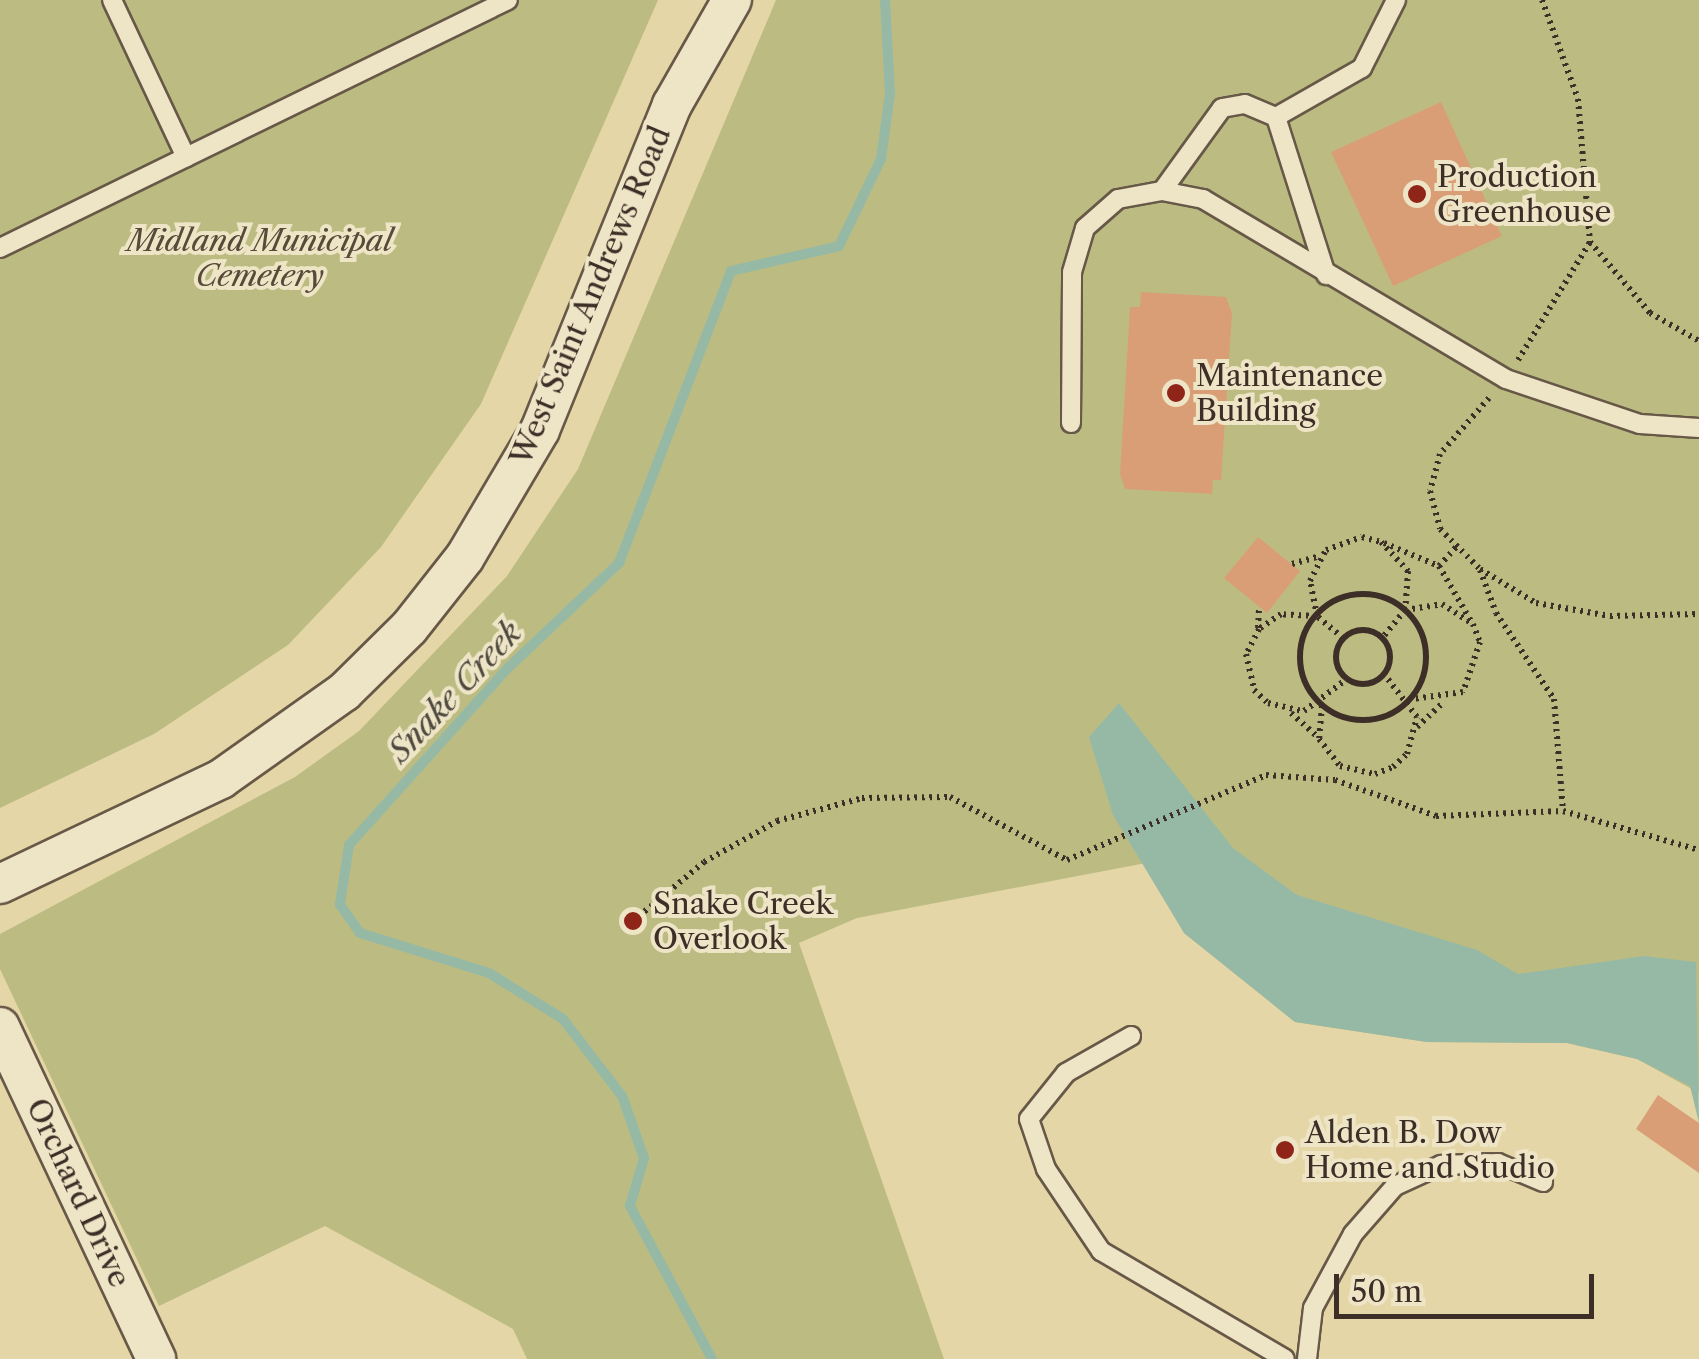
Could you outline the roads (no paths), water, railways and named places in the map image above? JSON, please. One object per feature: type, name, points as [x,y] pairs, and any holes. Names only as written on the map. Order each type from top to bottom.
[{"type":"street","name":"West Saint Andrews Road","points":[[0,884],[221,779],[344,692],[409,628],[466,557],[540,430],[672,106],[732,0]]},
{"type":"street","name":"Orchard Drive","points":[[0,1027],[156,1359]]},
{"type":"lane","points":[[112,0],[186,157]]},
{"type":"lane","points":[[0,248],[508,0]]},
{"type":"lane","points":[[1276,117],[1362,68],[1396,0]]},
{"type":"lane","points":[[1162,192],[1222,108],[1245,104],[1276,117],[1326,275]]},
{"type":"lane","points":[[1071,422],[1072,272],[1085,228],[1118,199],[1162,192],[1203,199],[1506,378],[1640,424],[1699,428]]},
{"type":"lane","points":[[1132,1036],[1066,1074],[1029,1119],[1046,1168],[1101,1251],[1285,1359]]},
{"type":"lane","points":[[1307,1359],[1312,1308],[1353,1234],[1394,1186],[1442,1165],[1479,1164],[1543,1182]]},
{"type":"waterway","name":"Snake Creek","points":[[712,1359],[630,1206],[644,1158],[622,1096],[563,1019],[489,973],[360,933],[340,904],[349,845],[508,668],[619,563],[731,271],[839,246],[881,159],[890,93],[885,0]]},
{"type":"place","name":"Production Greenhouse","points":[[1417,194]]},
{"type":"place","name":"Maintenance Building","points":[[1176,393]]},
{"type":"place","name":"Snake Creek Overlook","points":[[633,921]]},
{"type":"place","name":"Alden B. Dow Home and Studio","points":[[1285,1150]]},
{"type":"park label","name":"Midland Municipal Cemetery","points":[[260,258]]}]
